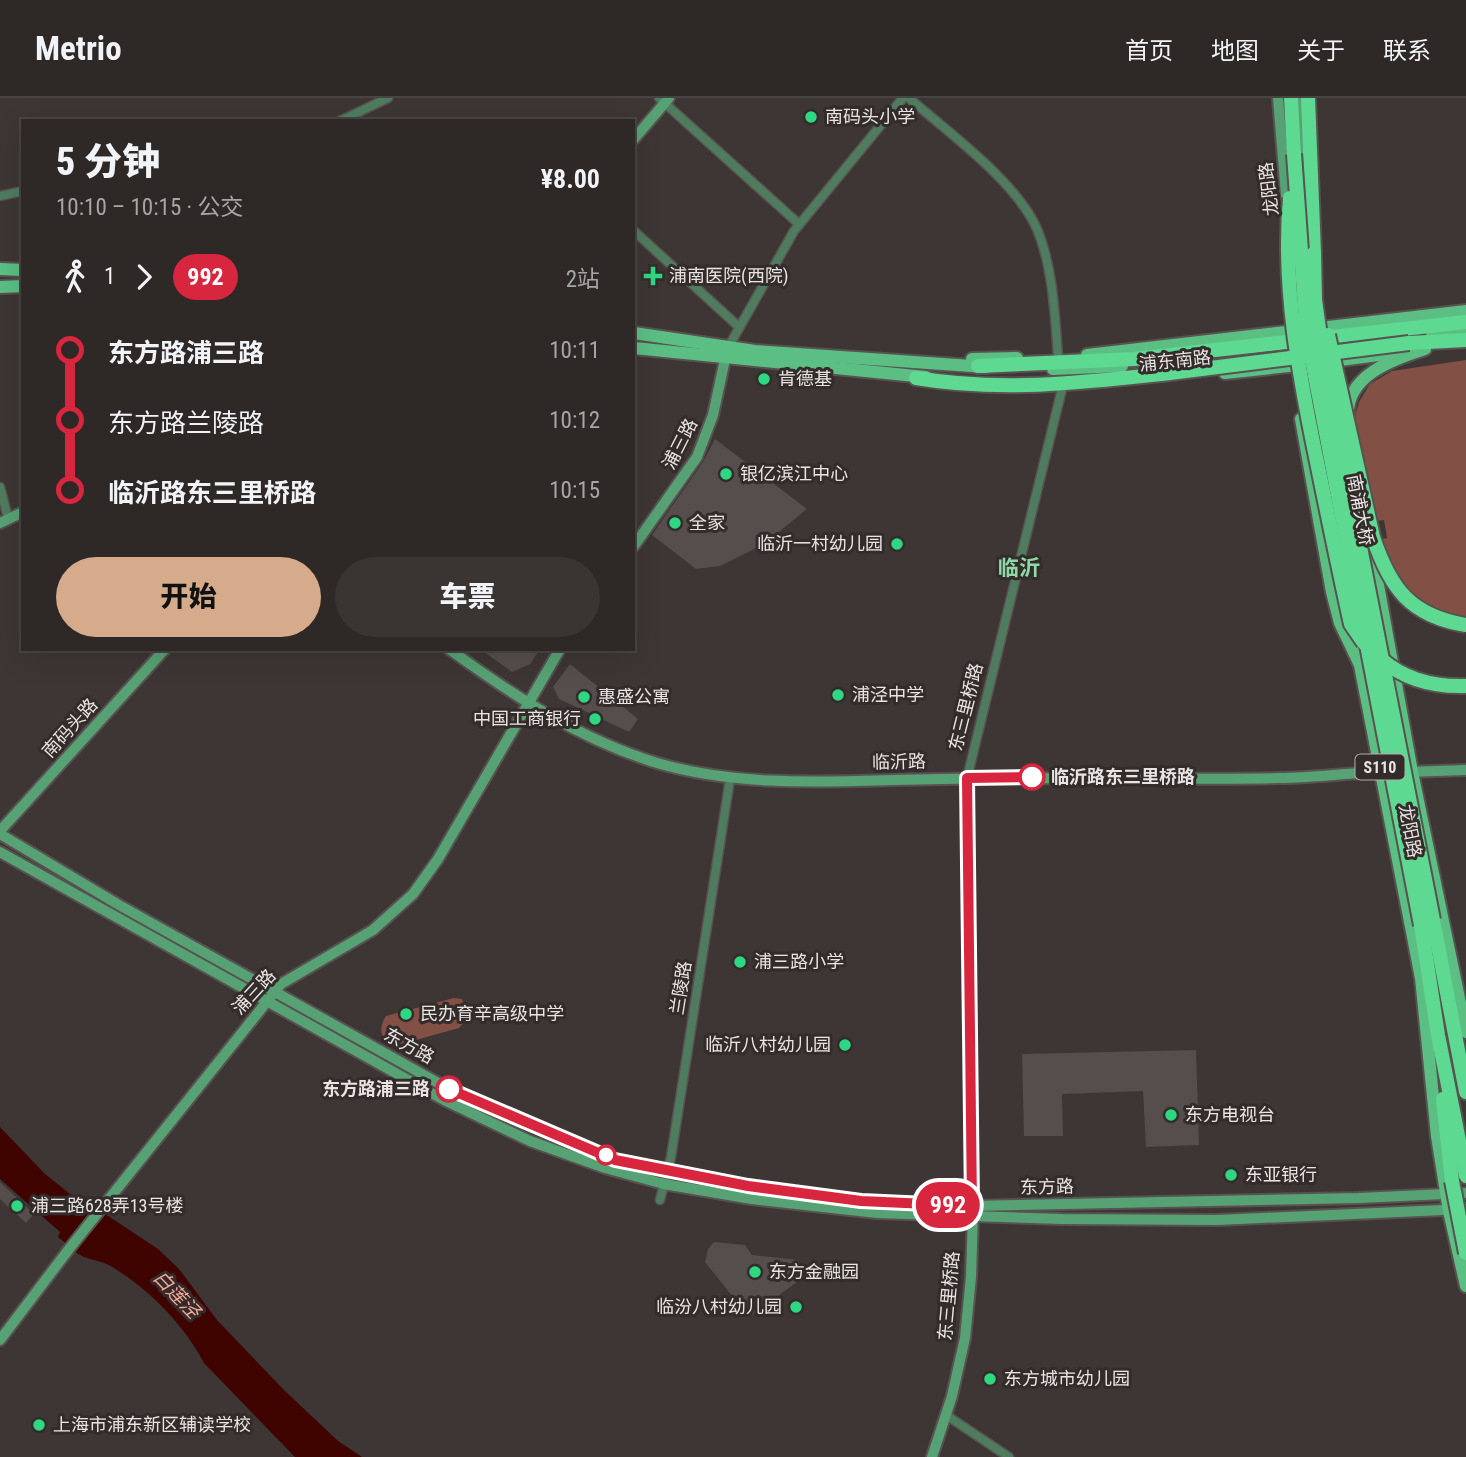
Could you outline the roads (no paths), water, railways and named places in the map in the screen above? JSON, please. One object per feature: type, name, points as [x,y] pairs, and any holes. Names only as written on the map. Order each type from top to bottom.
[{"type":"highway","name":"南浦大桥","points":[[1291,98],[1311,358],[1427,923]]},
{"type":"highway","name":"南浦大桥","points":[[1308,98],[1315,300],[1323,358],[1427,923]]},
{"type":"highway","points":[[1294,155],[1286,239],[1292,319],[1305,401],[1351,624],[1368,648],[1398,673],[1433,684],[1466,686]]},
{"type":"highway","points":[[1314,253],[1327,330],[1373,537],[1382,565],[1393,585],[1418,609],[1450,623],[1466,625]]},
{"type":"highway","points":[[978,366],[1102,361],[1195,353],[1466,322]]},
{"type":"highway","points":[[916,378],[990,387],[1046,385],[1163,374],[1430,340],[1466,342]]},
{"type":"highway","points":[[1427,923],[1466,1071]]},
{"type":"highway","points":[[1427,923],[1447,1151],[1466,1252]]},
{"type":"highway","points":[[1446,990],[1466,1092]]},
{"type":"highway","points":[[1438,1035],[1466,1175]]},
{"type":"main road","name":"龙阳路","points":[[1278,98],[1287,212],[1307,273]]},
{"type":"main road","name":"龙阳路","points":[[1300,98],[1310,327]]},
{"type":"main road","points":[[635,138],[665,100]]},
{"type":"main road","points":[[0,269],[21,270]]},
{"type":"main road","points":[[0,287],[21,286]]},
{"type":"main road","name":"浦东南路","points":[[930,364],[980,358],[1058,357],[1466,311]]},
{"type":"main road","name":"浦东南路","points":[[635,333],[726,352],[916,378],[1020,379],[1097,375],[1291,355],[1466,322]]},
{"type":"main road","name":"浦东南路","points":[[888,373],[939,387],[999,392],[1062,389],[1466,332]]},
{"type":"main road","name":"浦东南路","points":[[635,348],[1041,370],[1425,349],[1466,342]]},
{"type":"main road","name":"龙阳路","points":[[1425,349],[1394,359],[1373,371],[1354,391],[1348,409],[1412,772],[1466,1032]]},
{"type":"main road","name":"浦三路","points":[[635,545],[697,457],[713,415],[726,352]]},
{"type":"main road","name":"龙阳路","points":[[1291,355],[1332,592],[1340,622],[1360,664],[1422,978],[1430,1080],[1449,1211],[1466,1286]]},
{"type":"main road","points":[[4,521],[21,513]]},
{"type":"main road","name":"南码头路","points":[[0,832],[163,651]]},
{"type":"main road","name":"临沂路","points":[[452,651],[527,703],[573,730],[620,750],[674,767],[730,779],[786,783],[967,778],[1300,778],[1466,770]]},
{"type":"main road","name":"浦三路","points":[[0,1340],[69,1249],[281,984],[373,930],[413,894],[438,859],[559,651]]},
{"type":"main road","name":"东三里桥路","points":[[932,1457],[959,1367],[969,1309],[973,1210],[967,778]]},
{"type":"main road","name":"东方路","points":[[0,832],[444,1100],[530,1141],[605,1168],[664,1184],[752,1199],[863,1212],[1466,1193]]},
{"type":"main road","name":"东方路","points":[[0,852],[449,1089],[615,1160],[748,1186],[861,1201],[1062,1219],[1217,1220],[1466,1209]]},
{"type":"street","points":[[344,119],[388,98]]},
{"type":"street","points":[[726,352],[738,326],[799,224],[903,98]]},
{"type":"street","points":[[909,98],[1004,182],[1029,213],[1043,246],[1047,264],[1058,357]]},
{"type":"street","points":[[665,100],[799,224]]},
{"type":"street","points":[[0,195],[21,191]]},
{"type":"street","points":[[635,232],[738,326]]},
{"type":"street","name":"东三里桥路","points":[[967,778],[1062,389]]},
{"type":"street","points":[[0,487],[4,521]]},
{"type":"street","name":"兰陵路","points":[[660,1200],[671,1157],[730,779]]},
{"type":"street","points":[[946,1415],[1009,1457]]},
{"type":"water","name":"白莲泾","points":[[0,1127],[45,1174],[70,1194],[90,1204],[158,1249],[179,1269],[217,1320],[284,1390],[338,1441],[362,1457],[295,1457],[204,1363],[187,1335],[153,1298],[110,1266],[84,1257],[74,1250],[58,1237],[60,1232],[0,1179]]},
{"type":"place","name":"南码头小学","points":[[811,117]]},
{"type":"place","name":"浦南医院(西院)","points":[[653,276]]},
{"type":"place","name":"肯德基","points":[[764,379]]},
{"type":"place","name":"银亿滨江中心","points":[[726,474]]},
{"type":"place","name":"全家","points":[[675,523]]},
{"type":"place","name":"临沂一村幼儿园","points":[[897,544]]},
{"type":"place","name":"浦泾中学","points":[[838,695]]},
{"type":"place","name":"惠盛公寓","points":[[584,697]]},
{"type":"place","name":"中国工商银行","points":[[595,719]]},
{"type":"place","name":"临沂路东三里桥路","points":[[1032,777]]},
{"type":"place","name":"浦三路小学","points":[[740,962]]},
{"type":"place","name":"民办育辛高级中学","points":[[406,1014]]},
{"type":"place","name":"临沂八村幼儿园","points":[[845,1045]]},
{"type":"place","name":"东方路浦三路","points":[[449,1089]]},
{"type":"place","name":"东方电视台","points":[[1171,1115]]},
{"type":"place","name":"东亚银行","points":[[1231,1175]]},
{"type":"place","name":"浦三路628弄13号楼","points":[[17,1206]]},
{"type":"place","name":"东方金融园","points":[[755,1272]]},
{"type":"place","name":"临汾八村幼儿园","points":[[796,1307]]},
{"type":"place","name":"东方城市幼儿园","points":[[990,1379]]},
{"type":"place","name":"上海市浦东新区辅读学校","points":[[39,1425]]},
{"type":"district","name":"临沂","points":[[1019,568]]}]
